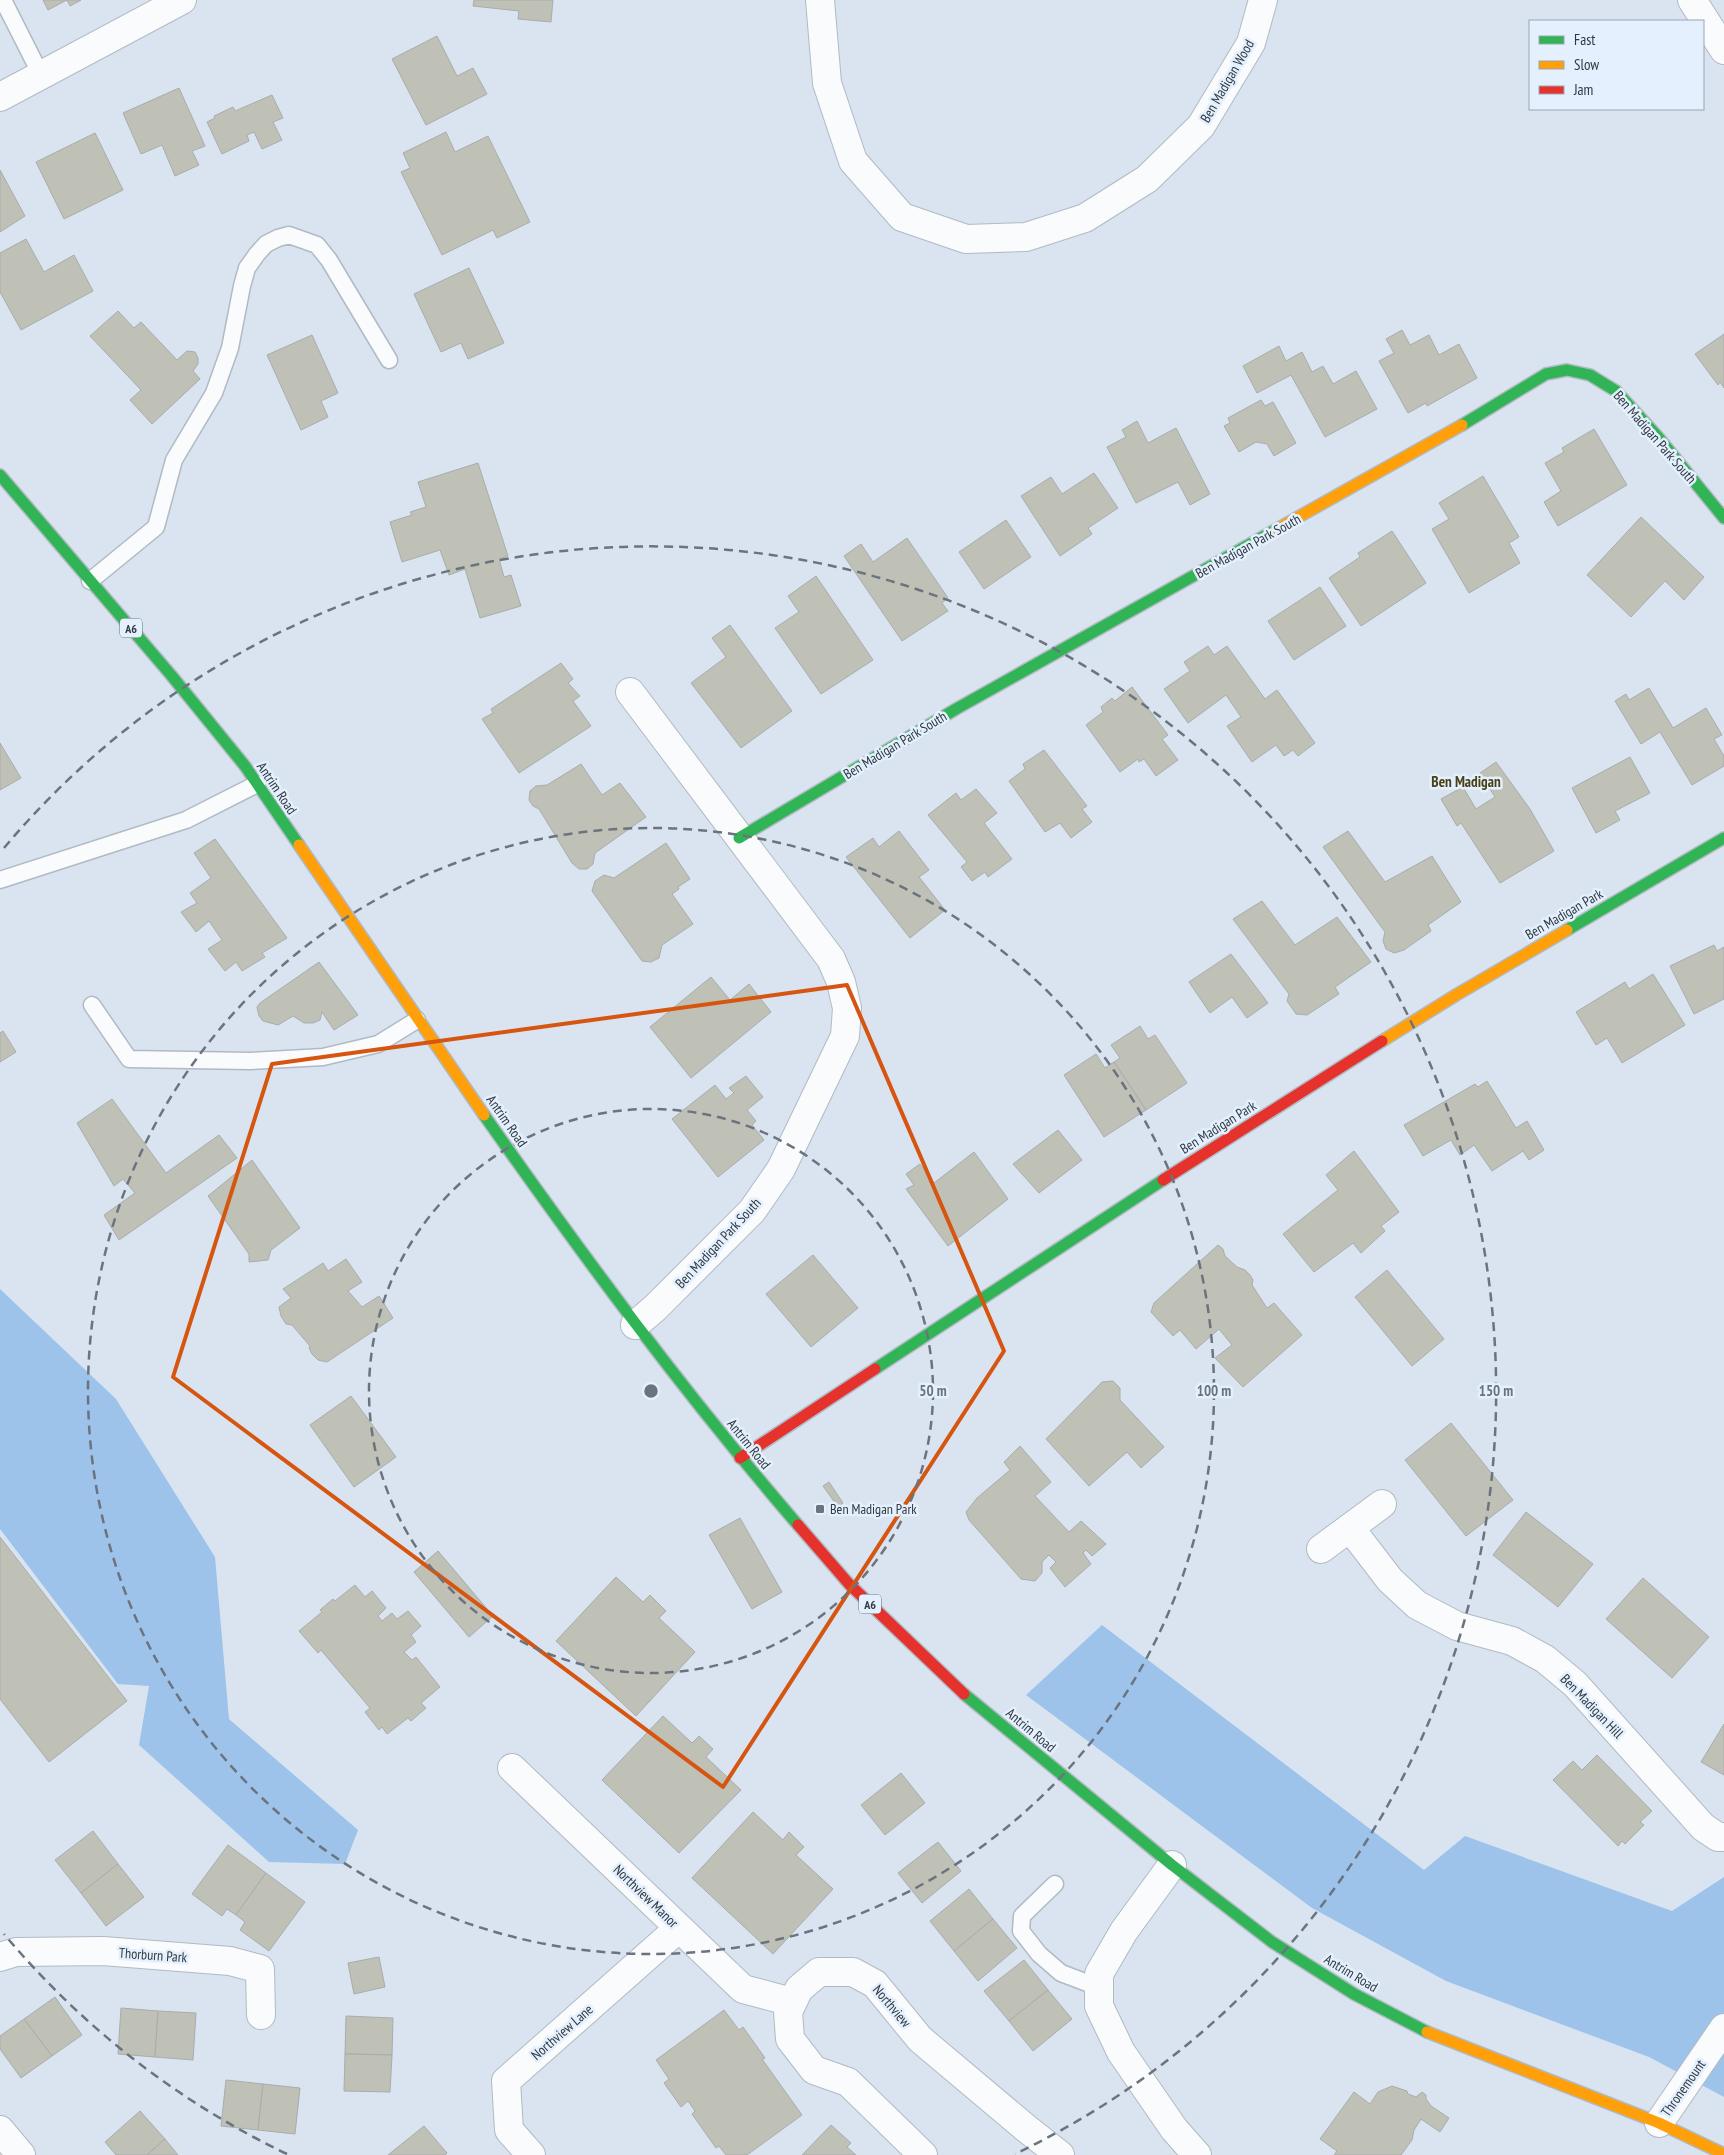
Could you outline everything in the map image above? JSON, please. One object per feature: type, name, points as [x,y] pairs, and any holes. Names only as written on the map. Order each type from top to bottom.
[{"type":"main road","name":"Ben Madigan Park South","points":[[739,838],[956,709],[1432,443],[1546,374],[1566,370],[1590,375],[1616,390],[1658,437],[1724,518]]},
{"type":"main road","name":"Antrim Road","points":[[0,475],[171,675],[245,766],[417,1020],[525,1174],[635,1325],[740,1458],[850,1584],[970,1698],[1172,1865],[1272,1942],[1354,1994],[1426,2032],[1659,2123],[1724,2154]]},
{"type":"main road","name":"Ben Madigan Park","points":[[740,1458],[1179,1169],[1456,994],[1724,838]]},
{"type":"street","points":[[0,97],[182,0]]},
{"type":"street","name":"Ben Madigan Wood","points":[[820,0],[827,83],[853,161],[902,217],[966,239],[1026,237],[1085,218],[1147,179],[1201,126],[1251,43],[1263,0]]},
{"type":"street","points":[[1692,0],[1724,50]]},
{"type":"street","name":"Ben Madigan Park South","points":[[630,692],[831,959],[841,982],[847,1008],[845,1036],[781,1169],[752,1212],[655,1308],[635,1325]]},
{"type":"street","points":[[1321,1549],[1382,1504]]},
{"type":"street","name":"Ben Madigan Hill","points":[[1350,1528],[1390,1580],[1417,1605],[1456,1626],[1512,1641],[1552,1665],[1575,1684],[1703,1827],[1718,1837],[1724,1838]]},
{"type":"street","name":"Northview Manor","points":[[512,1768],[742,1989],[792,2002]]},
{"type":"street","points":[[1172,1865],[1108,1956],[1099,1974],[1099,2006],[1121,2052],[1174,2129],[1197,2155]]},
{"type":"street","name":"Northview Lane","points":[[531,2155],[509,2130],[506,2081],[679,1928]]},
{"type":"street","name":"Thorburn Park","points":[[0,1957],[16,1952],[103,1951],[230,1961],[260,1969],[261,2015]]},
{"type":"street","name":"Northview","points":[[792,2002],[799,1989],[819,1972],[853,1972],[876,1984],[920,2039],[1026,2129],[1060,2155]]},
{"type":"street","points":[[792,2002],[788,2012],[790,2039],[814,2070],[848,2082],[923,2155]]},
{"type":"street","name":"Thronemount","points":[[1659,2123],[1724,2028]]},
{"type":"street","points":[[0,2130],[21,2155]]},
{"type":"lane","points":[[3,0],[41,75]]},
{"type":"lane","points":[[90,581],[156,527],[174,460],[214,393],[230,348],[247,268],[266,244],[289,235],[318,245],[389,360]]},
{"type":"lane","points":[[0,880],[186,820],[257,784]]},
{"type":"lane","points":[[92,1005],[129,1059],[250,1061],[323,1057],[378,1044],[417,1020]]},
{"type":"lane","points":[[1055,1884],[1022,1916],[1021,1931],[1039,1954],[1061,1973],[1098,1987]]},
{"type":"highlighted area","points":[[847,985],[1004,1351],[723,1787],[173,1377],[272,1064]]},
{"type":"shaded area","points":[[0,1289],[116,1399],[215,1557],[229,1719],[358,1830],[345,1864],[269,1862],[139,1745],[149,1686],[118,1684],[0,1529]]},
{"type":"shaded area","points":[[1102,1625],[1424,1870],[1465,1836],[1672,1911],[1724,1877],[1724,2097],[1649,2057],[1446,1981],[1312,1908],[1026,1695]]},
{"type":"building","points":[[43,0],[67,0],[48,10]]},
{"type":"building","points":[[67,0],[81,0],[70,6]]},
{"type":"building","points":[[474,0],[553,0],[551,22],[518,19],[519,11],[473,6]]},
{"type":"building","points":[[437,36],[457,76],[473,68],[487,94],[426,125],[392,59]]},
{"type":"building","points":[[179,88],[205,146],[192,151],[199,165],[175,176],[162,145],[141,154],[123,113]]},
{"type":"building","points":[[272,95],[283,118],[273,122],[282,140],[262,149],[254,132],[247,135],[249,141],[222,154],[207,122],[215,118],[214,116],[233,107],[235,111]]},
{"type":"building","points":[[446,132],[455,152],[488,136],[530,222],[497,238],[493,230],[442,255],[401,172],[410,168],[403,153]]},
{"type":"building","points":[[95,133],[123,190],[64,219],[36,162]]},
{"type":"building","points":[[0,170],[25,216],[0,232]]},
{"type":"building","points":[[26,239],[44,272],[74,255],[93,291],[21,330],[0,292],[0,253]]},
{"type":"building","points":[[469,268],[504,343],[468,359],[461,343],[441,352],[414,294]]},
{"type":"building","points":[[118,311],[134,328],[141,322],[177,360],[187,351],[195,352],[198,358],[198,364],[193,371],[200,379],[152,424],[130,400],[141,390],[90,336]]},
{"type":"building","points":[[1402,330],[1410,345],[1429,335],[1439,355],[1459,344],[1477,378],[1427,406],[1426,403],[1408,413],[1379,361],[1394,353],[1386,339]]},
{"type":"building","points":[[1724,334],[1724,388],[1720,382],[1718,385],[1695,354]]},
{"type":"building","points":[[312,335],[338,393],[321,401],[328,417],[301,430],[267,355]]},
{"type":"building","points":[[1279,346],[1286,361],[1302,352],[1312,372],[1323,366],[1333,384],[1356,371],[1377,409],[1325,437],[1291,375],[1257,393],[1243,366]]},
{"type":"building","points":[[1261,400],[1265,406],[1273,402],[1296,443],[1274,456],[1267,444],[1256,442],[1239,452],[1224,426],[1230,423],[1228,418]]},
{"type":"building","points":[[1137,421],[1148,443],[1176,428],[1210,494],[1190,505],[1178,482],[1136,503],[1107,447],[1126,437],[1122,430]]},
{"type":"building","points":[[1594,429],[1627,485],[1558,526],[1544,502],[1561,491],[1545,463],[1564,452],[1562,448]]},
{"type":"building","points":[[478,463],[508,556],[499,559],[504,577],[511,575],[521,606],[480,618],[465,569],[449,575],[440,550],[402,562],[390,522],[412,515],[410,512],[426,507],[418,482]]},
{"type":"building","points":[[1094,473],[1118,508],[1088,528],[1092,534],[1060,556],[1021,496],[1051,477],[1062,494]]},
{"type":"building","points":[[1483,476],[1519,537],[1509,543],[1520,563],[1469,593],[1432,529],[1449,519],[1439,503]]},
{"type":"building","points":[[1641,517],[1704,577],[1684,600],[1665,581],[1631,617],[1587,575]]},
{"type":"building","points":[[1006,520],[1031,557],[984,589],[959,552]]},
{"type":"building","points":[[1392,531],[1426,583],[1361,626],[1329,578],[1360,557],[1358,553]]},
{"type":"building","points":[[907,538],[948,598],[942,603],[948,611],[902,641],[844,556],[861,544],[873,562]]},
{"type":"building","points":[[816,576],[873,660],[821,694],[775,628],[799,612],[788,596]]},
{"type":"building","points":[[1320,587],[1346,626],[1294,660],[1268,621]]},
{"type":"building","points":[[730,625],[792,711],[741,748],[691,683],[726,657],[712,638]]},
{"type":"building","points":[[1208,646],[1214,655],[1227,646],[1265,699],[1277,690],[1315,743],[1298,756],[1293,750],[1284,756],[1276,745],[1252,762],[1227,726],[1241,717],[1226,695],[1188,723],[1164,689],[1190,671],[1184,662]]},
{"type":"building","points":[[561,663],[573,679],[568,683],[580,696],[573,701],[591,726],[519,773],[482,719],[493,713],[491,709]]},
{"type":"building","points":[[1132,687],[1168,735],[1162,739],[1178,760],[1156,776],[1144,759],[1139,762],[1138,759],[1120,772],[1086,725],[1103,712],[1101,707],[1112,698],[1115,701]]},
{"type":"building","points":[[1649,688],[1673,728],[1706,708],[1722,735],[1714,739],[1724,756],[1724,766],[1692,785],[1660,732],[1641,744],[1615,701],[1626,694],[1629,700]]},
{"type":"building","points":[[0,743],[21,778],[0,790]]},
{"type":"building","points":[[1044,750],[1087,806],[1082,809],[1092,822],[1071,838],[1060,823],[1045,832],[1009,781],[1025,769],[1023,764]]},
{"type":"building","points":[[1630,757],[1650,793],[1615,811],[1620,820],[1596,833],[1572,788]]},
{"type":"building","points":[[1496,762],[1530,809],[1554,851],[1500,883],[1461,823],[1457,826],[1441,799],[1463,787],[1476,809],[1495,797],[1480,773]]},
{"type":"building","points":[[581,764],[602,795],[620,783],[646,817],[595,853],[593,864],[587,869],[579,869],[572,863],[539,809],[533,806],[529,800],[530,791],[536,786],[547,785]]},
{"type":"building","points":[[976,789],[997,813],[984,823],[1012,859],[988,877],[985,872],[972,881],[961,867],[967,862],[928,815],[956,793],[961,800]]},
{"type":"building","points":[[899,831],[929,870],[919,877],[945,910],[910,938],[846,857],[873,838],[879,847]]},
{"type":"building","points":[[1348,831],[1385,882],[1432,856],[1461,902],[1428,925],[1431,931],[1404,950],[1394,953],[1386,949],[1383,941],[1385,932],[1323,847]]},
{"type":"building","points":[[215,839],[287,938],[262,953],[265,957],[242,971],[236,962],[225,971],[208,949],[222,940],[209,921],[196,932],[181,912],[197,903],[190,893],[211,878],[194,853]]},
{"type":"building","points":[[666,843],[690,879],[678,887],[679,889],[672,894],[693,924],[662,945],[659,958],[651,962],[642,961],[592,891],[595,881],[604,875],[614,878]]},
{"type":"building","points":[[1262,901],[1295,945],[1337,917],[1371,962],[1335,987],[1339,994],[1307,1015],[1296,1014],[1287,1001],[1289,994],[1233,919]]},
{"type":"building","points":[[1714,945],[1717,951],[1724,947],[1724,999],[1694,1014],[1670,966]]},
{"type":"building","points":[[1231,954],[1268,1003],[1247,1018],[1232,997],[1210,1013],[1189,982]]},
{"type":"building","points":[[319,962],[358,1015],[334,1030],[322,1012],[320,1020],[313,1023],[304,1023],[293,1016],[278,1025],[263,1021],[259,1016],[257,1007],[260,1003]]},
{"type":"building","points":[[1653,974],[1685,1025],[1622,1063],[1607,1038],[1596,1045],[1576,1012],[1625,982],[1629,989]]},
{"type":"building","points":[[711,977],[730,1000],[749,984],[771,1012],[691,1078],[650,1027]]},
{"type":"building","points":[[1140,1026],[1148,1039],[1155,1035],[1187,1083],[1146,1110],[1114,1062],[1120,1058],[1111,1045]]},
{"type":"building","points":[[3,1031],[16,1052],[0,1062],[0,1033]]},
{"type":"building","points":[[1096,1054],[1105,1068],[1114,1062],[1146,1110],[1104,1137],[1064,1075]]},
{"type":"building","points":[[746,1076],[763,1097],[747,1110],[756,1121],[752,1125],[764,1140],[718,1177],[672,1119],[715,1085],[726,1099],[734,1093],[729,1088]]},
{"type":"building","points":[[1487,1081],[1516,1128],[1527,1121],[1544,1150],[1529,1160],[1523,1151],[1492,1171],[1474,1145],[1460,1155],[1451,1140],[1423,1156],[1404,1125],[1475,1084],[1478,1087]]},
{"type":"building","points":[[112,1099],[166,1173],[219,1135],[237,1158],[119,1240],[104,1215],[135,1193],[123,1179],[114,1186],[77,1123]]},
{"type":"building","points":[[1058,1130],[1082,1160],[1039,1193],[1013,1164]]},
{"type":"building","points":[[1354,1151],[1399,1212],[1381,1226],[1385,1231],[1361,1253],[1353,1243],[1314,1272],[1283,1234],[1338,1190],[1326,1175]]},
{"type":"building","points":[[974,1152],[1008,1199],[948,1246],[906,1189],[914,1185],[906,1174],[920,1164],[934,1183]]},
{"type":"building","points":[[252,1160],[300,1228],[271,1250],[268,1260],[249,1262],[249,1254],[208,1196]]},
{"type":"building","points":[[1218,1245],[1223,1249],[1225,1256],[1250,1275],[1253,1280],[1252,1285],[1267,1308],[1274,1303],[1302,1335],[1243,1387],[1215,1358],[1232,1345],[1219,1329],[1196,1349],[1180,1330],[1173,1336],[1151,1312],[1154,1303]]},
{"type":"building","points":[[813,1255],[858,1308],[811,1347],[766,1294]]},
{"type":"building","points":[[346,1259],[362,1282],[348,1291],[362,1307],[379,1296],[393,1318],[327,1362],[318,1360],[312,1354],[310,1346],[292,1325],[286,1324],[281,1316],[279,1307],[291,1298],[283,1289],[323,1263],[328,1271]]},
{"type":"building","points":[[1387,1270],[1444,1339],[1412,1366],[1355,1297]]},
{"type":"building","points":[[1113,1381],[1120,1388],[1120,1400],[1164,1447],[1141,1468],[1127,1452],[1089,1486],[1046,1439],[1102,1382]]},
{"type":"building","points":[[351,1396],[396,1457],[354,1487],[310,1425]]},
{"type":"building","points":[[1451,1423],[1513,1500],[1466,1536],[1405,1460]]},
{"type":"building","points":[[1020,1446],[1051,1482],[1035,1496],[1069,1532],[1081,1521],[1106,1544],[1092,1556],[1086,1550],[1083,1553],[1091,1564],[1065,1587],[1050,1568],[1056,1562],[1049,1555],[1042,1562],[1042,1573],[1035,1581],[1021,1579],[969,1520],[966,1512],[977,1498],[1010,1470],[1004,1462]]},
{"type":"building","points":[[829,1482],[843,1503],[838,1507],[823,1486]]},
{"type":"building","points":[[1526,1512],[1593,1564],[1558,1607],[1493,1555]]},
{"type":"building","points":[[740,1518],[782,1592],[752,1609],[709,1535]]},
{"type":"building","points":[[0,1537],[127,1701],[49,1762],[0,1699]]},
{"type":"building","points":[[438,1551],[493,1616],[469,1637],[414,1572]]},
{"type":"building","points":[[616,1577],[643,1602],[650,1595],[666,1611],[659,1618],[695,1652],[636,1716],[556,1641]]},
{"type":"building","points":[[1643,1578],[1709,1637],[1672,1678],[1606,1619]]},
{"type":"building","points":[[355,1585],[365,1597],[372,1591],[386,1608],[378,1616],[382,1621],[392,1613],[397,1619],[408,1611],[421,1626],[411,1635],[416,1642],[404,1652],[412,1660],[416,1657],[440,1687],[421,1703],[426,1708],[411,1721],[408,1718],[387,1734],[382,1727],[379,1730],[365,1712],[370,1708],[321,1650],[318,1653],[299,1631],[322,1612],[320,1610],[333,1599],[335,1601]]},
{"type":"building","points":[[663,1716],[692,1743],[699,1736],[713,1749],[706,1757],[741,1790],[679,1853],[602,1780]]},
{"type":"building","points":[[1724,1724],[1724,1775],[1701,1762]]},
{"type":"building","points":[[1597,1755],[1652,1811],[1640,1822],[1644,1825],[1625,1844],[1622,1841],[1618,1846],[1553,1780],[1573,1761],[1582,1770]]},
{"type":"building","points":[[901,1773],[925,1803],[885,1835],[861,1805]]},
{"type":"building","points":[[753,1812],[783,1840],[789,1832],[804,1847],[796,1855],[833,1889],[773,1954],[692,1878]]},
{"type":"building","points":[[93,1831],[118,1864],[81,1893],[55,1860]]},
{"type":"building","points":[[938,1842],[961,1871],[922,1903],[898,1873]]},
{"type":"building","points":[[228,1845],[266,1873],[236,1915],[227,1909],[222,1916],[192,1894]]},
{"type":"building","points":[[118,1864],[144,1897],[106,1926],[81,1893]]},
{"type":"building","points":[[266,1873],[305,1902],[269,1951],[240,1930],[245,1922],[236,1915]]},
{"type":"building","points":[[969,1889],[993,1919],[954,1951],[930,1921]]},
{"type":"building","points":[[993,1919],[1017,1948],[978,1981],[954,1951]]},
{"type":"building","points":[[379,1957],[385,1987],[354,1994],[348,1963]]},
{"type":"building","points":[[1024,1960],[1048,1990],[1009,2021],[984,1991]]},
{"type":"building","points":[[1048,1990],[1072,2019],[1033,2051],[1009,2021]]},
{"type":"building","points":[[55,1997],[82,2035],[52,2056],[24,2019]]},
{"type":"building","points":[[121,2008],[158,2011],[155,2057],[118,2054]]},
{"type":"building","points":[[724,2010],[739,2030],[743,2027],[765,2058],[762,2059],[802,2115],[747,2155],[726,2155],[719,2146],[716,2148],[692,2114],[695,2111],[688,2101],[681,2107],[664,2083],[669,2079],[656,2060]]},
{"type":"building","points":[[158,2011],[196,2013],[193,2060],[155,2057]]},
{"type":"building","points":[[346,2016],[393,2018],[392,2055],[345,2054]]},
{"type":"building","points":[[24,2019],[52,2056],[21,2078],[0,2049],[0,2036]]},
{"type":"building","points":[[345,2054],[392,2055],[390,2092],[344,2091]]},
{"type":"building","points":[[226,2080],[263,2084],[258,2130],[221,2126]]},
{"type":"building","points":[[263,2084],[300,2088],[295,2134],[258,2130]]},
{"type":"building","points":[[1392,2086],[1407,2091],[1408,2094],[1416,2097],[1422,2092],[1426,2095],[1426,2099],[1431,2106],[1449,2118],[1440,2132],[1421,2119],[1414,2130],[1412,2140],[1401,2155],[1334,2155],[1337,2151],[1320,2139],[1354,2092],[1370,2104],[1378,2092]]},
{"type":"building","points":[[140,2111],[165,2139],[147,2155],[116,2155],[105,2142]]},
{"type":"building","points":[[831,2125],[851,2143],[847,2147],[856,2155],[802,2155]]},
{"type":"building","points":[[424,2126],[447,2153],[445,2155],[388,2155]]},
{"type":"building","points":[[165,2139],[178,2155],[147,2155]]},
{"type":"traffic: fast","points":[[1462,425],[1546,374],[1567,370],[1590,375],[1616,391],[1658,437],[1724,518]]},
{"type":"traffic: fast","points":[[0,475],[171,675],[245,766],[299,845]]},
{"type":"traffic: fast","points":[[739,838],[956,709],[1277,529]]},
{"type":"traffic: fast","points":[[1567,930],[1724,838]]},
{"type":"traffic: fast","points":[[484,1115],[559,1220],[675,1375],[798,1525]]},
{"type":"traffic: fast","points":[[875,1369],[1163,1180]]},
{"type":"traffic: fast","points":[[964,1694],[1172,1865],[1272,1942],[1354,1994],[1427,2032]]},
{"type":"traffic: slow","points":[[1277,529],[1462,425]]},
{"type":"traffic: slow","points":[[299,845],[484,1115]]},
{"type":"traffic: slow","points":[[1382,1041],[1567,930]]},
{"type":"traffic: slow","points":[[1427,2032],[1659,2123],[1724,2154]]},
{"type":"traffic: jam","points":[[1163,1180],[1382,1041]]},
{"type":"traffic: jam","points":[[740,1458],[875,1369]]},
{"type":"traffic: jam","points":[[798,1525],[849,1584],[964,1694]]},
{"type":"place","name":"Ben Madigan Park","points":[[820,1509]]},
{"type":"district","name":"Ben Madigan","points":[[1466,781]]}]
